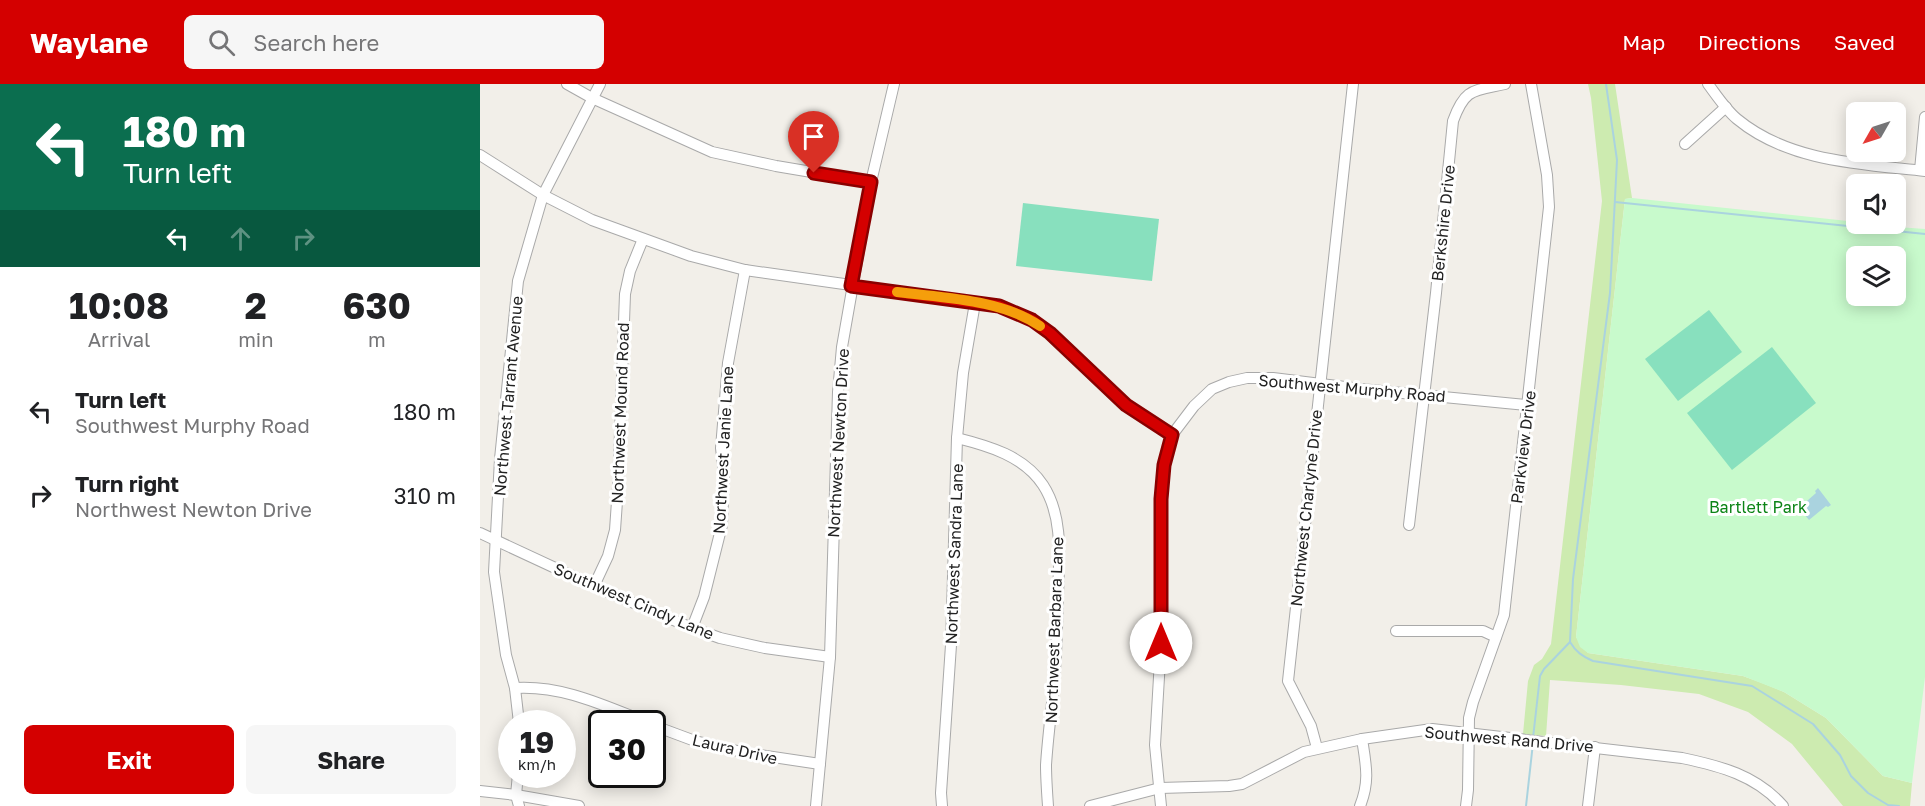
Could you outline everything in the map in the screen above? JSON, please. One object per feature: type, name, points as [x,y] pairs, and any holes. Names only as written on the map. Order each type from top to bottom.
[{"type":"street","points":[[567,84],[592,99],[712,152],[776,166],[871,182]]},
{"type":"street","name":"Northwest Tarrant Avenue","points":[[518,710],[515,688],[506,655],[494,572],[501,459],[518,281],[543,195],[600,84]]},
{"type":"street","name":"Northwest Newton Drive","points":[[816,806],[830,657],[838,392],[842,347],[871,182],[894,84]]},
{"type":"street","name":"Northwest Charlyne Drive","points":[[1317,748],[1311,726],[1288,681],[1353,84]]},
{"type":"street","name":"Berkshire Drive","points":[[1409,525],[1453,121],[1464,97],[1473,91],[1505,84]]},
{"type":"street","name":"Parkview Drive","points":[[1466,806],[1469,718],[1504,615],[1549,207],[1547,174],[1531,84]]},
{"type":"street","points":[[1708,84],[1737,119],[1770,141],[1828,159],[1922,171],[1925,117]]},
{"type":"street","points":[[1685,144],[1726,107]]},
{"type":"street","points":[[480,155],[543,195],[592,220],[691,256],[745,270],[999,306],[1032,320],[1050,333],[1126,405],[1172,435],[1164,465],[1161,499],[1161,643],[1155,745],[1161,806]]},
{"type":"street","name":"Northwest Mound Road","points":[[594,585],[608,556],[615,530],[625,294],[630,271],[643,239]]},
{"type":"street","name":"Northwest Janie Lane","points":[[693,628],[704,597],[722,525],[724,474],[721,448],[728,363],[745,270]]},
{"type":"street","name":"Northwest Sandra Lane","points":[[942,806],[951,645],[957,438],[963,373],[975,303]]},
{"type":"street","name":"Southwest Murphy Road","points":[[1172,435],[1194,406],[1212,389],[1229,381],[1247,378],[1273,378],[1527,405]]},
{"type":"street","name":"Northwest Barbara Lane","points":[[957,438],[984,444],[1005,453],[1030,469],[1043,485],[1053,505],[1058,527],[1059,568],[1055,668],[1046,766],[1047,806]]},
{"type":"street","name":"Southwest Cindy Lane","points":[[480,533],[594,585],[720,638],[830,657]]},
{"type":"street","points":[[1396,631],[1483,631],[1497,637]]},
{"type":"street","name":"Laura Drive","points":[[515,688],[531,687],[579,695],[616,710]]},
{"type":"street","name":"Southwest Rand Drive","points":[[1090,806],[1160,788],[1242,784],[1292,757],[1317,748],[1432,729],[1595,747],[1718,765],[1745,776],[1767,791],[1780,805]]},
{"type":"street","name":"Laura Drive","points":[[666,730],[695,741],[746,753],[820,764]]},
{"type":"street","points":[[1360,806],[1366,790],[1368,774],[1362,739]]},
{"type":"street","points":[[1588,806],[1595,747]]},
{"type":"street","points":[[480,791],[517,800],[579,806]]},
{"type":"green space","points":[[1588,84],[1615,84],[1632,198],[1625,199],[1576,637],[1588,653],[1743,676],[1784,692],[1826,718],[1883,776],[1912,783],[1910,806],[1843,806],[1792,744],[1748,712],[1699,694],[1550,680],[1546,736],[1523,734],[1528,681],[1534,665],[1542,659],[1551,644],[1602,201]]},
{"type":"green space","name":"Bartlett Park","points":[[1625,199],[1846,221],[1846,234],[1906,234],[1906,228],[1925,229],[1925,677],[1912,783],[1883,776],[1826,718],[1784,692],[1743,676],[1588,653],[1580,647],[1576,637]]},
{"type":"green space","points":[[1023,203],[1159,219],[1152,281],[1016,266]]},
{"type":"green space","points":[[1709,310],[1742,352],[1678,401],[1645,359]]},
{"type":"green space","points":[[1772,347],[1816,403],[1732,470],[1687,413]]},
{"type":"water","points":[[1818,488],[1831,505],[1826,506],[1809,520],[1799,508],[1816,493]]},
{"type":"waterway","points":[[1606,84],[1617,160],[1610,293],[1573,579],[1570,642],[1580,653],[1593,661],[1752,686],[1813,724],[1840,755],[1851,776],[1868,793],[1888,805],[1899,806]]},
{"type":"waterway","points":[[1615,202],[1925,234]]},
{"type":"waterway","points":[[1533,738],[1540,676],[1570,642]]},
{"type":"waterway","points":[[1526,806],[1533,743]]},
{"type":"slow traffic","points":[[897,292],[999,306],[1032,320],[1040,326]]},
{"type":"route","points":[[814,173],[871,182],[851,286],[999,306],[1032,320],[1050,333],[1126,405],[1172,435],[1164,465],[1161,499],[1161,643]]}]
